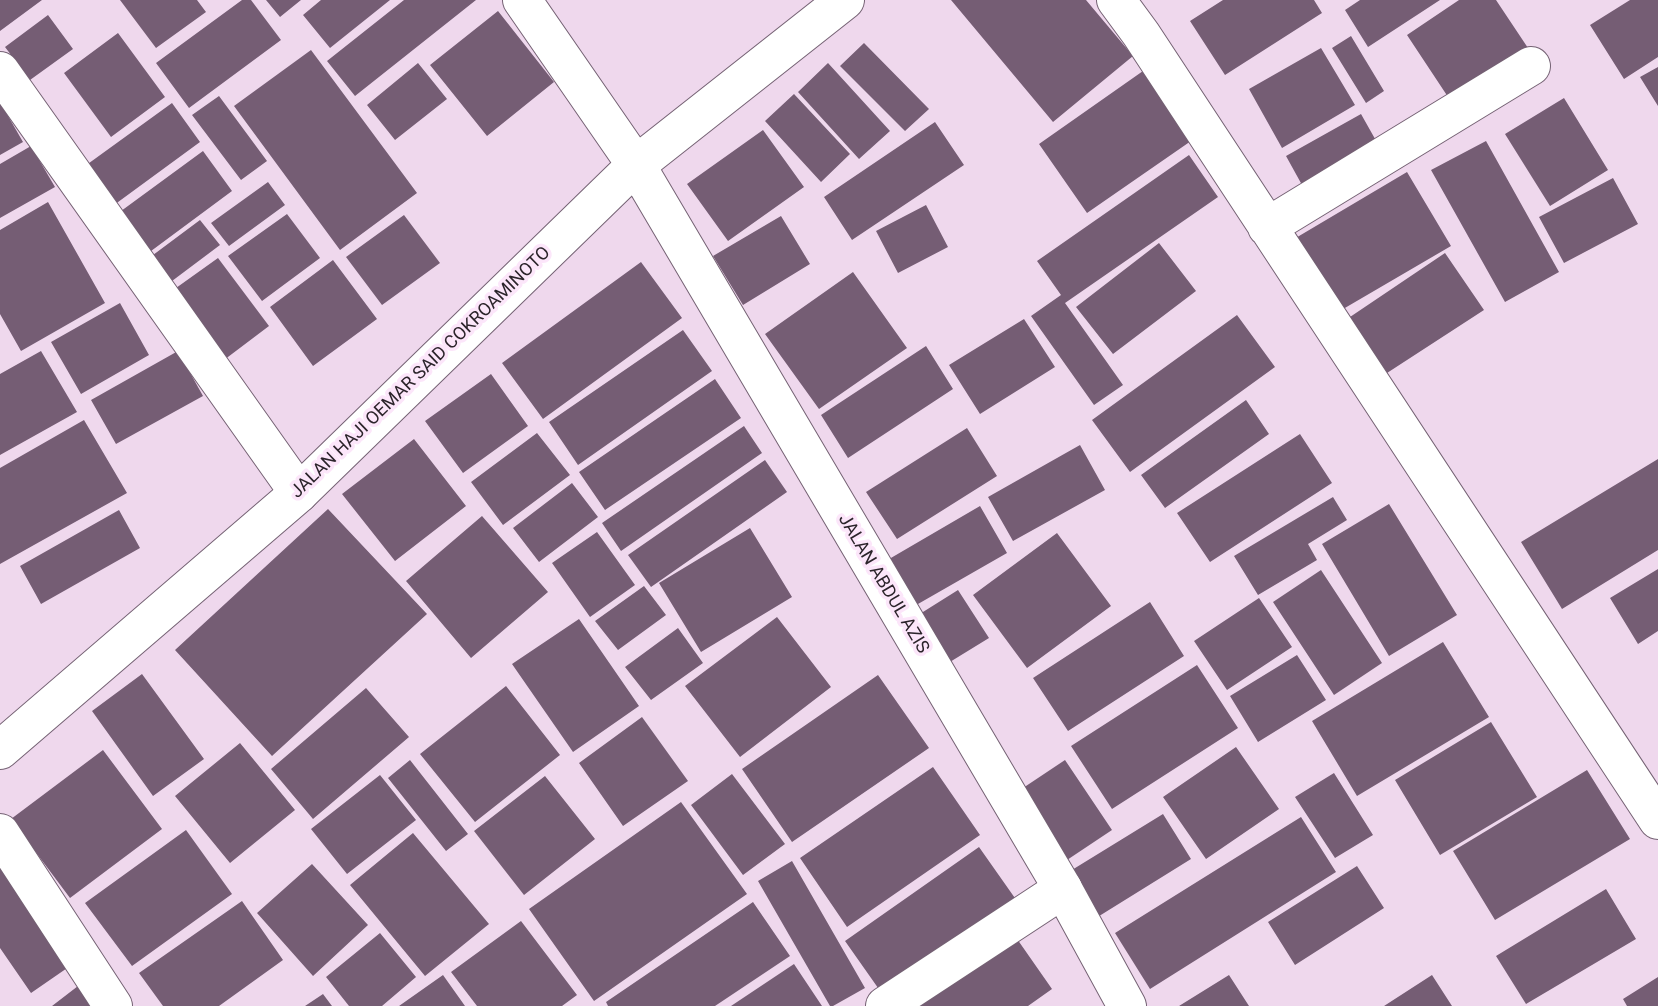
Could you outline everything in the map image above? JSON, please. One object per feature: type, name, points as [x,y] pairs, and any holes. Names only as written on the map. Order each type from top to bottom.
[{"type":"street","name":"JALAN ABDUL AZIS","points":[[523,0],[636,164],[1063,889],[1127,1006]]},
{"type":"street","name":"JALAN HAJI OEMAR SAID COKROAMINOTO","points":[[0,750],[299,493],[636,164],[845,0]]},
{"type":"street","points":[[1116,0],[1658,820]]},
{"type":"street","points":[[1268,227],[1531,66]]},
{"type":"street","points":[[0,71],[299,493]]},
{"type":"street","points":[[0,833],[113,1006]]},
{"type":"street","points":[[885,1006],[1063,889]]},
{"type":"building","points":[[0,0],[42,0],[0,31]]},
{"type":"building","points":[[120,0],[197,0],[206,12],[156,48]]},
{"type":"building","points":[[242,0],[251,0],[281,40],[189,108],[156,63]]},
{"type":"building","points":[[266,0],[301,0],[280,17]]},
{"type":"building","points":[[321,0],[390,0],[330,48],[303,15]]},
{"type":"building","points":[[404,0],[476,0],[355,96],[327,61]]},
{"type":"building","points":[[951,0],[1086,0],[1133,56],[1053,122]]},
{"type":"building","points":[[1223,0],[1314,0],[1322,13],[1225,75],[1190,21]]},
{"type":"building","points":[[1360,0],[1440,0],[1368,47],[1345,10]]},
{"type":"building","points":[[1459,0],[1496,0],[1530,51],[1452,103],[1407,35]]},
{"type":"building","points":[[1630,0],[1658,0],[1658,57],[1624,79],[1590,25]]},
{"type":"building","points":[[498,11],[554,82],[487,136],[430,65]]},
{"type":"building","points":[[48,15],[73,49],[30,80],[5,47]]},
{"type":"building","points":[[118,33],[165,97],[111,137],[64,73]]},
{"type":"building","points":[[1351,36],[1384,91],[1366,103],[1332,48]]},
{"type":"building","points":[[864,43],[929,109],[905,131],[840,66]]},
{"type":"building","points":[[1321,48],[1355,105],[1282,148],[1249,89]]},
{"type":"building","points":[[311,50],[417,193],[340,250],[234,106]]},
{"type":"building","points":[[418,63],[447,99],[395,140],[367,105]]},
{"type":"building","points":[[828,63],[890,131],[859,159],[798,92]]},
{"type":"building","points":[[1658,67],[1658,106],[1640,77]]},
{"type":"building","points":[[1143,71],[1191,141],[1087,213],[1039,144]]},
{"type":"building","points":[[794,94],[850,154],[821,182],[765,121]]},
{"type":"building","points":[[219,96],[267,161],[241,180],[192,115]]},
{"type":"building","points":[[1564,98],[1608,170],[1550,206],[1505,134]]},
{"type":"building","points":[[0,102],[23,142],[0,155]]},
{"type":"building","points":[[172,103],[200,142],[114,205],[85,166]]},
{"type":"building","points":[[1361,114],[1383,153],[1307,194],[1286,156]]},
{"type":"building","points":[[935,122],[964,165],[852,240],[824,197]]},
{"type":"building","points":[[763,130],[804,187],[728,241],[687,184]]},
{"type":"building","points":[[1486,141],[1559,272],[1505,302],[1431,170]]},
{"type":"building","points":[[31,146],[55,187],[0,218],[0,164]]},
{"type":"building","points":[[203,151],[232,191],[147,254],[117,214]]},
{"type":"building","points":[[1189,155],[1218,197],[1065,303],[1123,385],[1094,405],[1031,316],[1061,295],[1037,261]]},
{"type":"building","points":[[1407,172],[1451,246],[1338,312],[1294,239]]},
{"type":"building","points":[[1613,178],[1638,224],[1564,263],[1539,217]]},
{"type":"building","points":[[268,182],[285,205],[229,246],[211,223]]},
{"type":"building","points":[[48,202],[105,303],[21,351],[0,314],[0,230]]},
{"type":"building","points":[[926,205],[948,247],[898,273],[876,231]]},
{"type":"building","points":[[287,214],[320,258],[262,301],[228,256]]},
{"type":"building","points":[[404,215],[440,263],[382,305],[346,257]]},
{"type":"building","points":[[781,216],[810,264],[743,305],[713,256]]},
{"type":"building","points":[[200,220],[220,245],[168,284],[149,258]]},
{"type":"building","points":[[1159,243],[1196,291],[1113,354],[1076,307]]},
{"type":"building","points":[[1445,253],[1484,310],[1387,373],[1350,317]]},
{"type":"building","points":[[218,258],[269,326],[220,363],[169,293]]},
{"type":"building","points":[[333,260],[377,319],[313,366],[270,307]]},
{"type":"building","points":[[641,262],[682,318],[543,419],[502,363]]},
{"type":"building","points":[[853,272],[907,348],[819,409],[765,334]]},
{"type":"building","points":[[120,303],[149,355],[81,394],[51,342]]},
{"type":"building","points":[[1237,315],[1275,367],[1130,472],[1092,420]]},
{"type":"building","points":[[1024,319],[1055,367],[980,414],[949,365]]},
{"type":"building","points":[[683,330],[712,371],[578,465],[549,422]]},
{"type":"building","points":[[926,346],[953,389],[848,458],[821,415]]},
{"type":"building","points":[[41,351],[77,412],[0,455],[0,374]]},
{"type":"building","points":[[178,351],[203,396],[116,444],[91,400]]},
{"type":"building","points":[[491,374],[528,426],[463,473],[425,421]]},
{"type":"building","points":[[715,379],[741,418],[605,510],[579,472]]},
{"type":"building","points":[[1246,400],[1269,434],[1165,508],[1141,475]]},
{"type":"building","points":[[84,420],[127,493],[0,564],[0,468]]},
{"type":"building","points":[[744,426],[762,453],[621,551],[602,523]]},
{"type":"building","points":[[967,428],[997,476],[897,539],[866,492]]},
{"type":"building","points":[[537,433],[570,475],[503,525],[471,482]]},
{"type":"building","points":[[1300,434],[1332,483],[1210,562],[1177,513]]},
{"type":"building","points":[[414,439],[466,506],[395,561],[342,494]]},
{"type":"building","points":[[1080,445],[1105,490],[1013,541],[988,497]]},
{"type":"building","points":[[1658,459],[1658,550],[1562,609],[1521,542]]},
{"type":"building","points":[[765,460],[787,492],[651,587],[628,555]]},
{"type":"building","points":[[572,483],[598,517],[539,562],[513,528]]},
{"type":"building","points":[[1333,497],[1347,520],[1308,544],[1317,560],[1258,595],[1234,556]]},
{"type":"building","points":[[1389,504],[1457,615],[1389,656],[1322,544]]},
{"type":"building","points":[[980,506],[1007,553],[911,608],[884,562]]},
{"type":"building","points":[[328,509],[427,614],[272,756],[175,650]]},
{"type":"building","points":[[119,510],[140,548],[41,604],[20,566]]},
{"type":"building","points":[[482,516],[548,592],[471,658],[406,581]]},
{"type":"building","points":[[750,528],[792,597],[701,652],[659,583]]},
{"type":"building","points":[[597,532],[635,585],[590,617],[552,563]]},
{"type":"building","points":[[1057,533],[1111,606],[1027,668],[973,595]]},
{"type":"building","points":[[1658,569],[1658,631],[1638,644],[1610,598]]},
{"type":"building","points":[[1321,570],[1382,663],[1334,695],[1273,602]]},
{"type":"building","points":[[644,586],[666,615],[618,650],[595,621]]},
{"type":"building","points":[[958,590],[989,638],[945,665],[915,617]]},
{"type":"building","points":[[1259,598],[1292,647],[1227,690],[1194,641]]},
{"type":"building","points":[[1150,602],[1184,656],[1068,731],[1033,678]]},
{"type":"building","points":[[777,617],[831,687],[740,757],[685,686]]},
{"type":"building","points":[[579,619],[639,706],[573,752],[512,664]]},
{"type":"building","points":[[678,628],[703,663],[651,700],[625,667]]},
{"type":"building","points":[[1443,642],[1489,717],[1357,796],[1312,721]]},
{"type":"building","points":[[1297,655],[1326,700],[1258,742],[1230,696]]},
{"type":"building","points":[[1197,665],[1238,728],[1112,809],[1071,746]]},
{"type":"building","points":[[142,674],[204,759],[153,796],[92,711]]},
{"type":"building","points":[[878,675],[929,748],[792,842],[742,769]]},
{"type":"building","points":[[506,686],[560,755],[475,822],[420,754]]},
{"type":"building","points":[[366,688],[409,737],[313,819],[271,769]]},
{"type":"building","points":[[642,717],[688,781],[623,826],[579,763]]},
{"type":"building","points":[[1491,722],[1537,797],[1440,855],[1395,780]]},
{"type":"building","points":[[240,743],[295,810],[230,863],[175,796]]},
{"type":"building","points":[[1236,747],[1279,809],[1206,859],[1163,797]]},
{"type":"building","points":[[103,750],[162,829],[70,898],[11,819]]},
{"type":"building","points":[[410,760],[468,834],[446,851],[388,778]]},
{"type":"building","points":[[1065,760],[1112,830],[1064,862],[1017,792]]},
{"type":"building","points":[[933,767],[980,835],[847,927],[800,858]]},
{"type":"building","points":[[1587,770],[1630,839],[1495,920],[1453,851]]},
{"type":"building","points":[[1334,773],[1373,835],[1335,858],[1295,797]]},
{"type":"building","points":[[732,774],[785,844],[743,875],[691,805]]},
{"type":"building","points":[[380,775],[416,820],[347,874],[311,829]]},
{"type":"building","points":[[545,776],[595,839],[524,895],[474,831]]},
{"type":"building","points":[[681,802],[747,894],[594,1001],[529,909]]},
{"type":"building","points":[[1163,814],[1191,859],[1096,918],[1067,873]]},
{"type":"building","points":[[1301,817],[1336,872],[1150,989],[1115,933]]},
{"type":"building","points":[[186,830],[232,894],[132,966],[85,903]]},
{"type":"building","points":[[413,833],[489,924],[425,976],[350,885]]},
{"type":"building","points":[[979,847],[1017,901],[883,995],[845,941]]},
{"type":"building","points":[[0,860],[73,964],[31,993],[0,948]]},
{"type":"building","points":[[792,861],[865,988],[833,1006],[830,1006],[758,881]]},
{"type":"building","points":[[312,864],[368,925],[313,976],[257,913]]},
{"type":"building","points":[[1357,866],[1384,908],[1295,965],[1268,922]]},
{"type":"building","points":[[1606,889],[1636,939],[1526,1004],[1496,956]]},
{"type":"building","points":[[242,901],[283,960],[219,1006],[163,1006],[139,973]]},
{"type":"building","points":[[753,902],[790,956],[715,1006],[608,1006],[606,1002]]},
{"type":"building","points":[[521,921],[577,995],[562,1006],[477,1006],[451,972]]},
{"type":"building","points":[[380,933],[416,977],[382,1006],[349,1006],[326,977]]},
{"type":"building","points":[[1015,936],[1052,989],[1028,1006],[913,1006]]},
{"type":"building","points":[[794,964],[822,1006],[731,1006]]},
{"type":"building","points":[[443,975],[465,1006],[399,1006]]},
{"type":"building","points":[[1229,975],[1249,1006],[1179,1006]]},
{"type":"building","points":[[1432,975],[1452,1006],[1384,1006]]},
{"type":"building","points":[[1658,977],[1658,1006],[1627,1006],[1623,999]]},
{"type":"building","points":[[78,986],[93,1006],[52,1006]]},
{"type":"building","points":[[323,994],[332,1006],[305,1006]]}]
